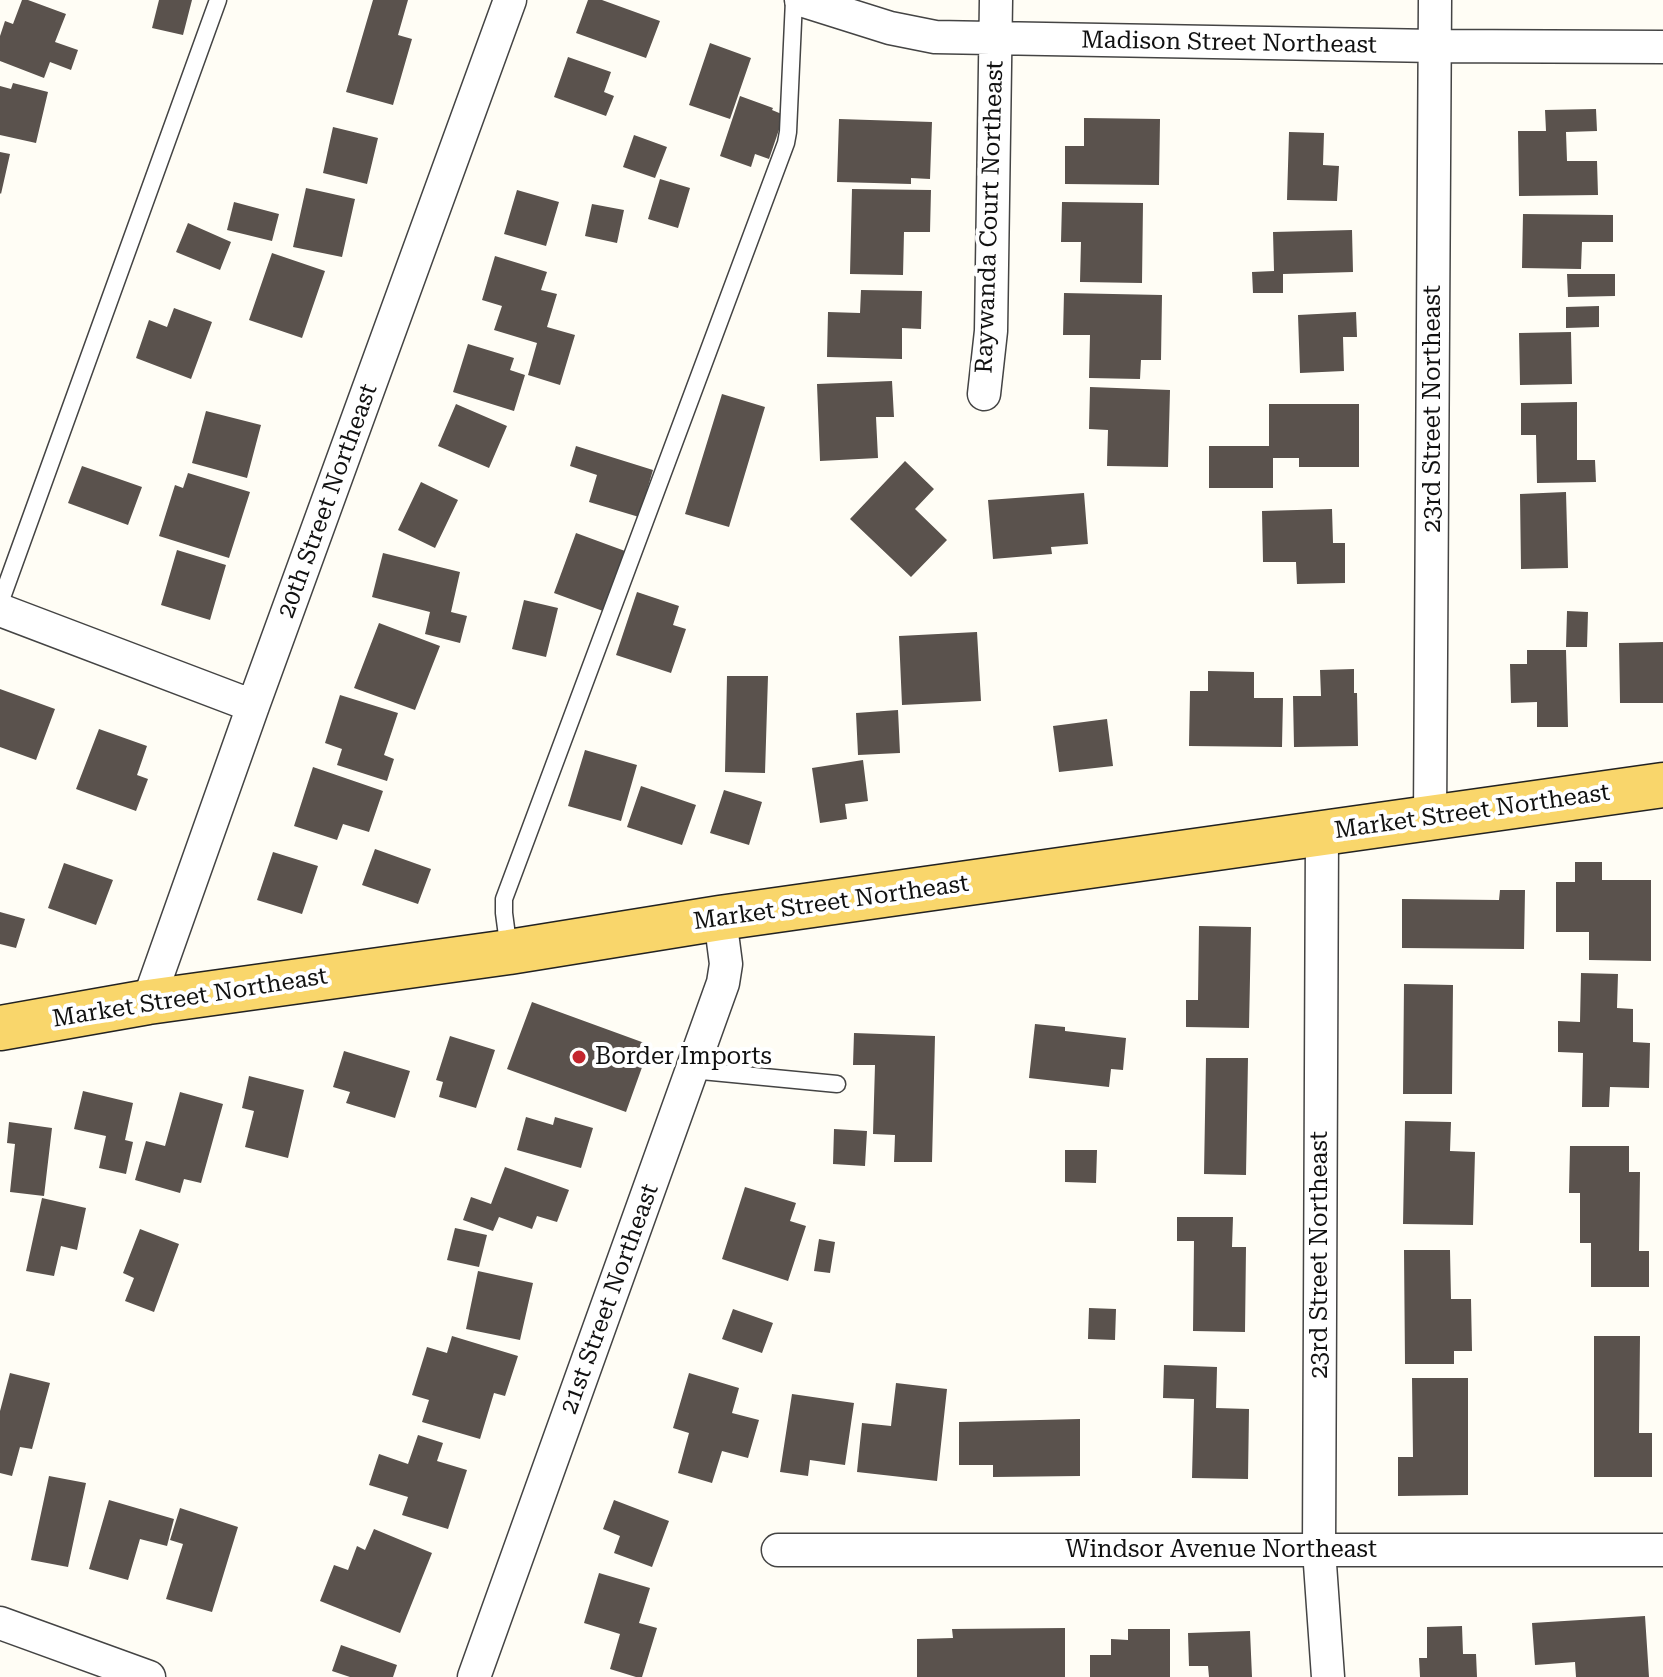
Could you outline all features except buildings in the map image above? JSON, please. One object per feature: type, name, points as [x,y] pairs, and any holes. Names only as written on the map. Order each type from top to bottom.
[{"type":"main road","name":"Market Street Northeast","points":[[0,1028],[148,1002],[509,952],[720,918],[1663,785]]},
{"type":"street","name":"20th Street Northeast","points":[[148,1002],[510,0]]},
{"type":"street","name":"Madison Street Northeast","points":[[801,0],[935,37],[1663,47]]},
{"type":"street","points":[[995,39],[996,0]]},
{"type":"street","name":"23rd Street Northeast","points":[[1430,818],[1435,0]]},
{"type":"street","name":"Raywanda Court Northeast","points":[[984,394],[991,331],[995,39]]},
{"type":"street","points":[[0,610],[253,706]]},
{"type":"street","name":"23rd Street Northeast","points":[[1322,833],[1319,1550],[1328,1677]]},
{"type":"street","name":"21st Street Northeast","points":[[474,1677],[723,983],[726,964],[720,918]]},
{"type":"street","name":"Windsor Avenue Northeast","points":[[778,1550],[1663,1550]]},
{"type":"street","points":[[0,1623],[149,1677]]},
{"type":"lane","points":[[0,603],[218,0]]},
{"type":"lane","points":[[509,952],[504,899],[786,143],[794,0]]},
{"type":"lane","points":[[691,1070],[837,1084]]},
{"type":"place","name":"Border Imports","points":[[579,1057]]}]
